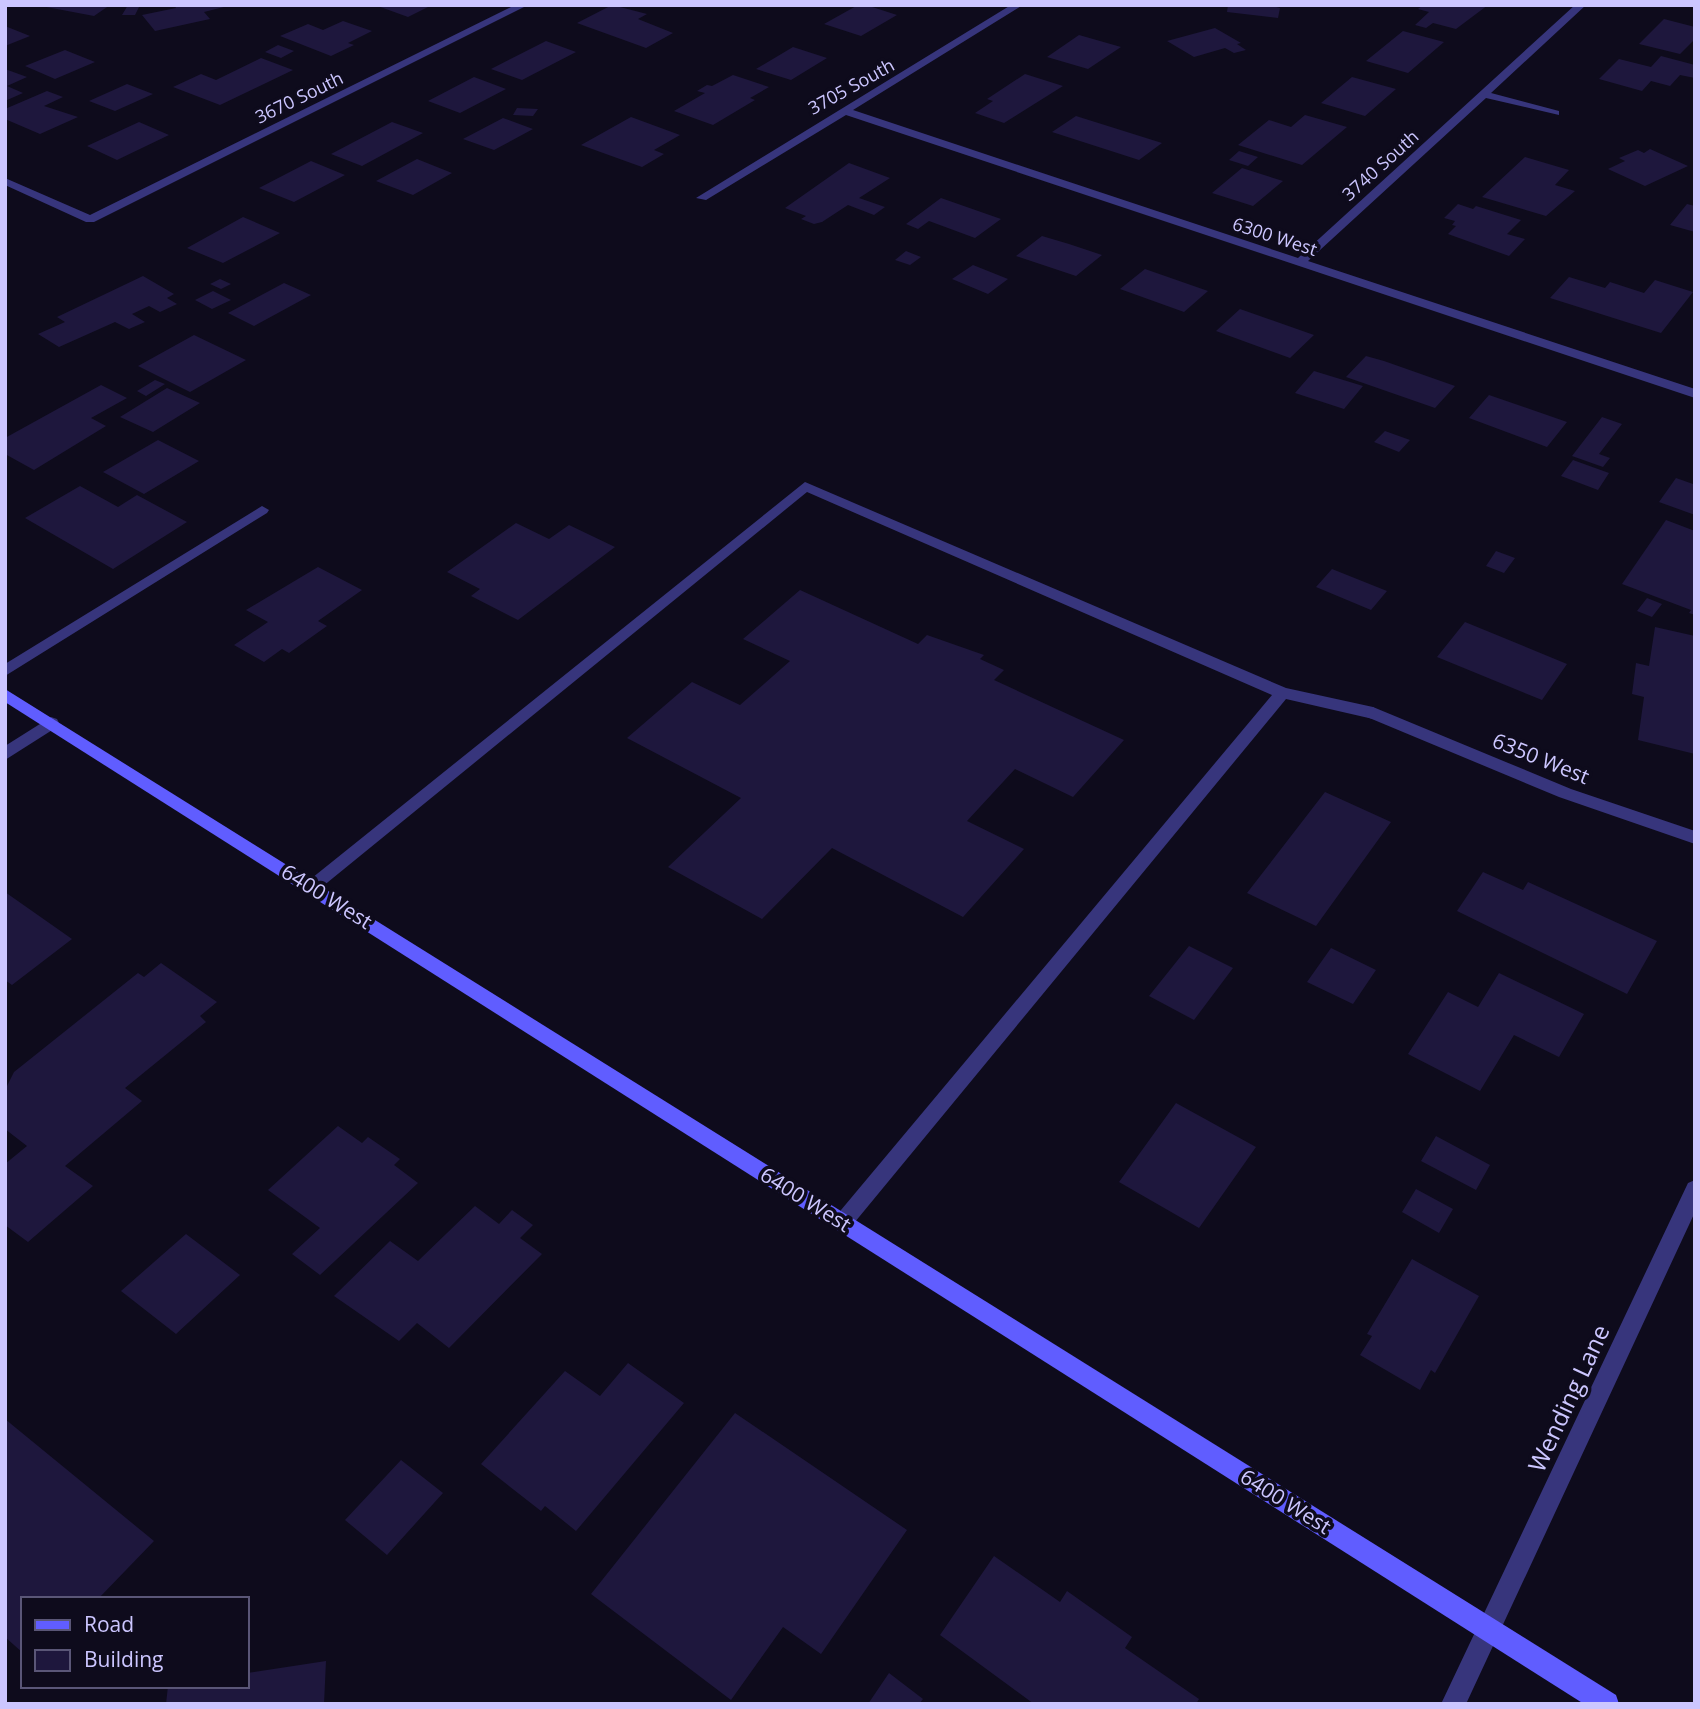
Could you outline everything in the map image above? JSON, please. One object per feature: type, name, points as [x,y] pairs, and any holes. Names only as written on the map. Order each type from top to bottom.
[{"type":"street","name":"3670 South","points":[[5,181],[90,219],[523,5]]},
{"type":"street","name":"3705 South","points":[[702,198],[1018,5]]},
{"type":"street","name":"3740 South","points":[[1300,262],[1581,5]]},
{"type":"street","points":[[1484,94],[1555,113]]},
{"type":"street","name":"6300 West","points":[[845,111],[1695,394]]},
{"type":"street","name":"6350 West","points":[[311,886],[805,486],[1282,693],[1373,713],[1565,793],[1695,838]]},
{"type":"street","points":[[5,671],[262,510]]},
{"type":"street","points":[[842,1222],[1282,693]]},
{"type":"street","name":"6400 West","points":[[5,694],[1607,1704]]},
{"type":"street","points":[[5,754],[51,723]]},
{"type":"street","name":"Wending Lane","points":[[1453,1704],[1695,1189]]},
{"type":"building","points":[[36,5],[110,5],[94,16]]},
{"type":"building","points":[[128,5],[140,5],[135,15],[122,15]]},
{"type":"building","points":[[174,5],[228,6],[204,12],[210,19],[155,31],[142,15],[176,8]]},
{"type":"building","points":[[375,5],[432,5],[408,17]]},
{"type":"building","points":[[612,5],[647,14],[638,19],[673,33],[646,48],[577,23]]},
{"type":"building","points":[[858,5],[897,15],[861,36],[824,24]]},
{"type":"building","points":[[1228,5],[1269,5],[1280,8],[1278,18],[1227,12]]},
{"type":"building","points":[[1423,5],[1488,5],[1456,29],[1433,23],[1426,28],[1415,25],[1429,12],[1418,9]]},
{"type":"building","points":[[1664,19],[1695,27],[1695,39],[1680,54],[1639,44]]},
{"type":"building","points":[[343,21],[372,31],[348,43],[354,45],[331,56],[280,36],[308,24],[323,30]]},
{"type":"building","points":[[5,26],[30,36],[5,46]]},
{"type":"building","points":[[1215,28],[1241,43],[1237,44],[1246,50],[1234,53],[1225,48],[1194,57],[1167,41]]},
{"type":"building","points":[[1403,31],[1444,42],[1408,73],[1366,61]]},
{"type":"building","points":[[1079,35],[1121,47],[1088,69],[1047,57]]},
{"type":"building","points":[[546,41],[576,52],[522,80],[491,69]]},
{"type":"building","points":[[278,45],[294,51],[281,58],[265,52]]},
{"type":"building","points":[[793,47],[827,58],[791,80],[756,69]]},
{"type":"building","points":[[65,50],[95,62],[55,79],[25,66]]},
{"type":"building","points":[[1661,56],[1695,65],[1695,78],[1680,75],[1670,86],[1651,81],[1642,91],[1599,79],[1619,59],[1651,67]]},
{"type":"building","points":[[261,58],[293,70],[220,105],[173,87],[201,74],[216,80]]},
{"type":"building","points":[[5,69],[27,77],[7,86],[23,93],[5,101]]},
{"type":"building","points":[[1025,74],[1063,86],[1004,123],[975,113],[993,101],[987,99]]},
{"type":"building","points":[[733,75],[769,87],[750,98],[755,100],[713,125],[674,111],[705,93],[697,91]]},
{"type":"building","points":[[474,77],[506,89],[460,113],[428,101]]},
{"type":"building","points":[[1352,77],[1396,89],[1365,116],[1321,103]]},
{"type":"building","points":[[127,84],[153,94],[115,111],[89,101]]},
{"type":"building","points":[[47,91],[63,97],[44,106],[78,117],[40,134],[5,119],[5,109]]},
{"type":"building","points":[[517,108],[538,109],[533,116],[513,115]]},
{"type":"building","points":[[1305,115],[1347,127],[1302,165],[1238,145],[1269,120],[1291,127]]},
{"type":"building","points":[[1076,116],[1162,143],[1139,160],[1052,132]]},
{"type":"building","points":[[631,117],[680,135],[654,150],[664,154],[642,167],[581,145]]},
{"type":"building","points":[[503,118],[533,129],[494,150],[463,139]]},
{"type":"building","points":[[139,122],[169,135],[117,160],[87,146]]},
{"type":"building","points":[[392,122],[423,133],[362,166],[331,154]]},
{"type":"building","points":[[1650,149],[1688,166],[1645,186],[1608,169],[1625,161],[1619,158],[1638,150],[1644,153]]},
{"type":"building","points":[[1239,151],[1258,157],[1248,166],[1229,160]]},
{"type":"building","points":[[1525,157],[1569,170],[1555,185],[1575,191],[1546,216],[1482,197]]},
{"type":"building","points":[[417,159],[452,173],[413,195],[376,181]]},
{"type":"building","points":[[311,161],[345,175],[294,202],[259,188]]},
{"type":"building","points":[[849,163],[890,178],[859,198],[885,207],[874,215],[848,205],[822,222],[814,224],[801,219],[806,216],[785,208]]},
{"type":"building","points":[[1242,168],[1283,181],[1253,206],[1212,193]]},
{"type":"building","points":[[941,198],[1001,219],[975,238],[929,221],[918,229],[906,224]]},
{"type":"building","points":[[1458,204],[1473,209],[1476,206],[1521,220],[1507,234],[1525,239],[1509,256],[1448,234],[1456,226],[1452,225],[1455,221],[1444,218]]},
{"type":"building","points":[[1687,204],[1695,206],[1695,232],[1670,225]]},
{"type":"building","points":[[243,217],[280,233],[223,263],[187,248]]},
{"type":"building","points":[[1042,236],[1102,255],[1076,276],[1016,256]]},
{"type":"building","points":[[906,251],[921,257],[910,265],[895,260]]},
{"type":"building","points":[[973,265],[1008,279],[988,294],[952,279]]},
{"type":"building","points":[[1145,269],[1208,291],[1184,312],[1120,289]]},
{"type":"building","points":[[143,276],[174,294],[167,298],[177,304],[160,312],[149,306],[132,314],[145,322],[129,329],[115,322],[59,347],[38,334],[65,322],[57,317]]},
{"type":"building","points":[[1569,277],[1605,288],[1610,282],[1644,293],[1655,280],[1693,292],[1661,333],[1550,298]]},
{"type":"building","points":[[220,279],[231,284],[221,289],[210,284]]},
{"type":"building","points":[[284,283],[311,295],[254,326],[228,313]]},
{"type":"building","points":[[213,291],[231,300],[212,309],[195,300]]},
{"type":"building","points":[[1240,309],[1314,335],[1290,358],[1216,331]]},
{"type":"building","points":[[194,335],[246,360],[190,392],[138,366]]},
{"type":"building","points":[[1366,356],[1455,386],[1435,408],[1346,377]]},
{"type":"building","points":[[1314,371],[1363,386],[1344,409],[1295,393]]},
{"type":"building","points":[[155,380],[165,384],[146,396],[137,391]]},
{"type":"building","points":[[101,385],[127,398],[91,418],[106,426],[34,470],[5,454],[5,438]]},
{"type":"building","points":[[167,388],[200,403],[153,432],[120,417]]},
{"type":"building","points":[[1489,395],[1567,422],[1547,447],[1469,418]]},
{"type":"building","points":[[1602,417],[1622,424],[1599,454],[1610,458],[1603,467],[1572,456]]},
{"type":"building","points":[[1385,431],[1410,440],[1399,452],[1374,442]]},
{"type":"building","points":[[158,440],[199,461],[144,494],[103,472]]},
{"type":"building","points":[[1573,460],[1609,473],[1598,490],[1561,476]]},
{"type":"building","points":[[1676,478],[1693,484],[1695,481],[1695,515],[1659,502]]},
{"type":"building","points":[[80,486],[118,507],[137,495],[187,522],[113,569],[25,518]]},
{"type":"building","points":[[1666,520],[1695,531],[1695,615],[1689,613],[1691,610],[1622,584]]},
{"type":"building","points":[[516,523],[549,539],[569,525],[615,547],[518,620],[471,596],[480,589],[447,572]]},
{"type":"building","points":[[1496,551],[1515,558],[1504,573],[1486,566]]},
{"type":"building","points":[[318,567],[362,590],[318,621],[327,626],[289,653],[282,649],[264,662],[234,645],[268,622],[246,610]]},
{"type":"building","points":[[1332,569],[1387,591],[1371,610],[1316,587]]},
{"type":"building","points":[[800,590],[918,644],[927,635],[984,655],[980,659],[1004,670],[994,680],[1124,740],[1073,797],[1015,769],[967,821],[1024,849],[963,917],[832,848],[762,919],[668,867],[741,798],[627,738],[692,682],[740,705],[790,661],[743,639]]},
{"type":"building","points":[[1647,598],[1662,604],[1652,617],[1637,611]]},
{"type":"building","points":[[1465,622],[1567,664],[1542,700],[1437,657]]},
{"type":"building","points":[[1655,627],[1695,636],[1695,754],[1638,740],[1644,697],[1632,694],[1636,663],[1649,666]]},
{"type":"building","points":[[1325,792],[1391,822],[1316,926],[1247,893]]},
{"type":"building","points":[[1483,872],[1523,890],[1528,882],[1657,941],[1627,994],[1457,911]]},
{"type":"building","points":[[5,892],[72,939],[12,985],[5,980]]},
{"type":"building","points":[[1189,946],[1233,968],[1194,1020],[1149,996]]},
{"type":"building","points":[[1331,948],[1376,970],[1353,1004],[1307,982]]},
{"type":"building","points":[[161,963],[217,1002],[200,1016],[206,1022],[125,1088],[142,1101],[65,1166],[93,1186],[28,1242],[5,1225],[5,1164],[27,1146],[5,1129],[5,1090],[14,1072],[138,973],[144,977]]},
{"type":"building","points":[[1499,973],[1584,1014],[1559,1057],[1514,1035],[1480,1091],[1408,1054],[1448,992],[1478,1007]]},
{"type":"building","points":[[1176,1103],[1256,1147],[1199,1228],[1119,1182]]},
{"type":"building","points":[[338,1126],[362,1143],[368,1137],[400,1159],[394,1165],[418,1183],[320,1275],[292,1254],[320,1228],[268,1190]]},
{"type":"building","points":[[1436,1136],[1490,1165],[1476,1190],[1421,1161]]},
{"type":"building","points":[[1416,1189],[1453,1209],[1439,1233],[1402,1212]]},
{"type":"building","points":[[475,1206],[499,1224],[512,1210],[533,1225],[520,1238],[542,1254],[449,1348],[417,1323],[399,1341],[334,1296],[390,1241],[418,1261]]},
{"type":"building","points":[[186,1234],[240,1275],[176,1334],[121,1291]]},
{"type":"building","points":[[1412,1259],[1479,1296],[1435,1373],[1431,1370],[1420,1390],[1360,1355],[1372,1336],[1367,1334]]},
{"type":"building","points":[[628,1363],[684,1403],[576,1531],[545,1506],[541,1511],[481,1464],[565,1371],[600,1396]]},
{"type":"building","points":[[735,1413],[907,1530],[821,1654],[783,1627],[731,1700],[591,1594]]},
{"type":"building","points":[[5,1419],[154,1541],[100,1597],[21,1597],[21,1651],[5,1637]]},
{"type":"building","points":[[401,1460],[443,1493],[387,1555],[345,1520]]},
{"type":"building","points":[[994,1556],[1060,1602],[1067,1591],[1132,1637],[1125,1648],[1199,1699],[1196,1704],[1034,1704],[940,1635]]},
{"type":"building","points":[[326,1661],[324,1704],[166,1704],[168,1688],[248,1688],[248,1673]]},
{"type":"building","points":[[889,1673],[923,1699],[919,1704],[868,1704]]}]
